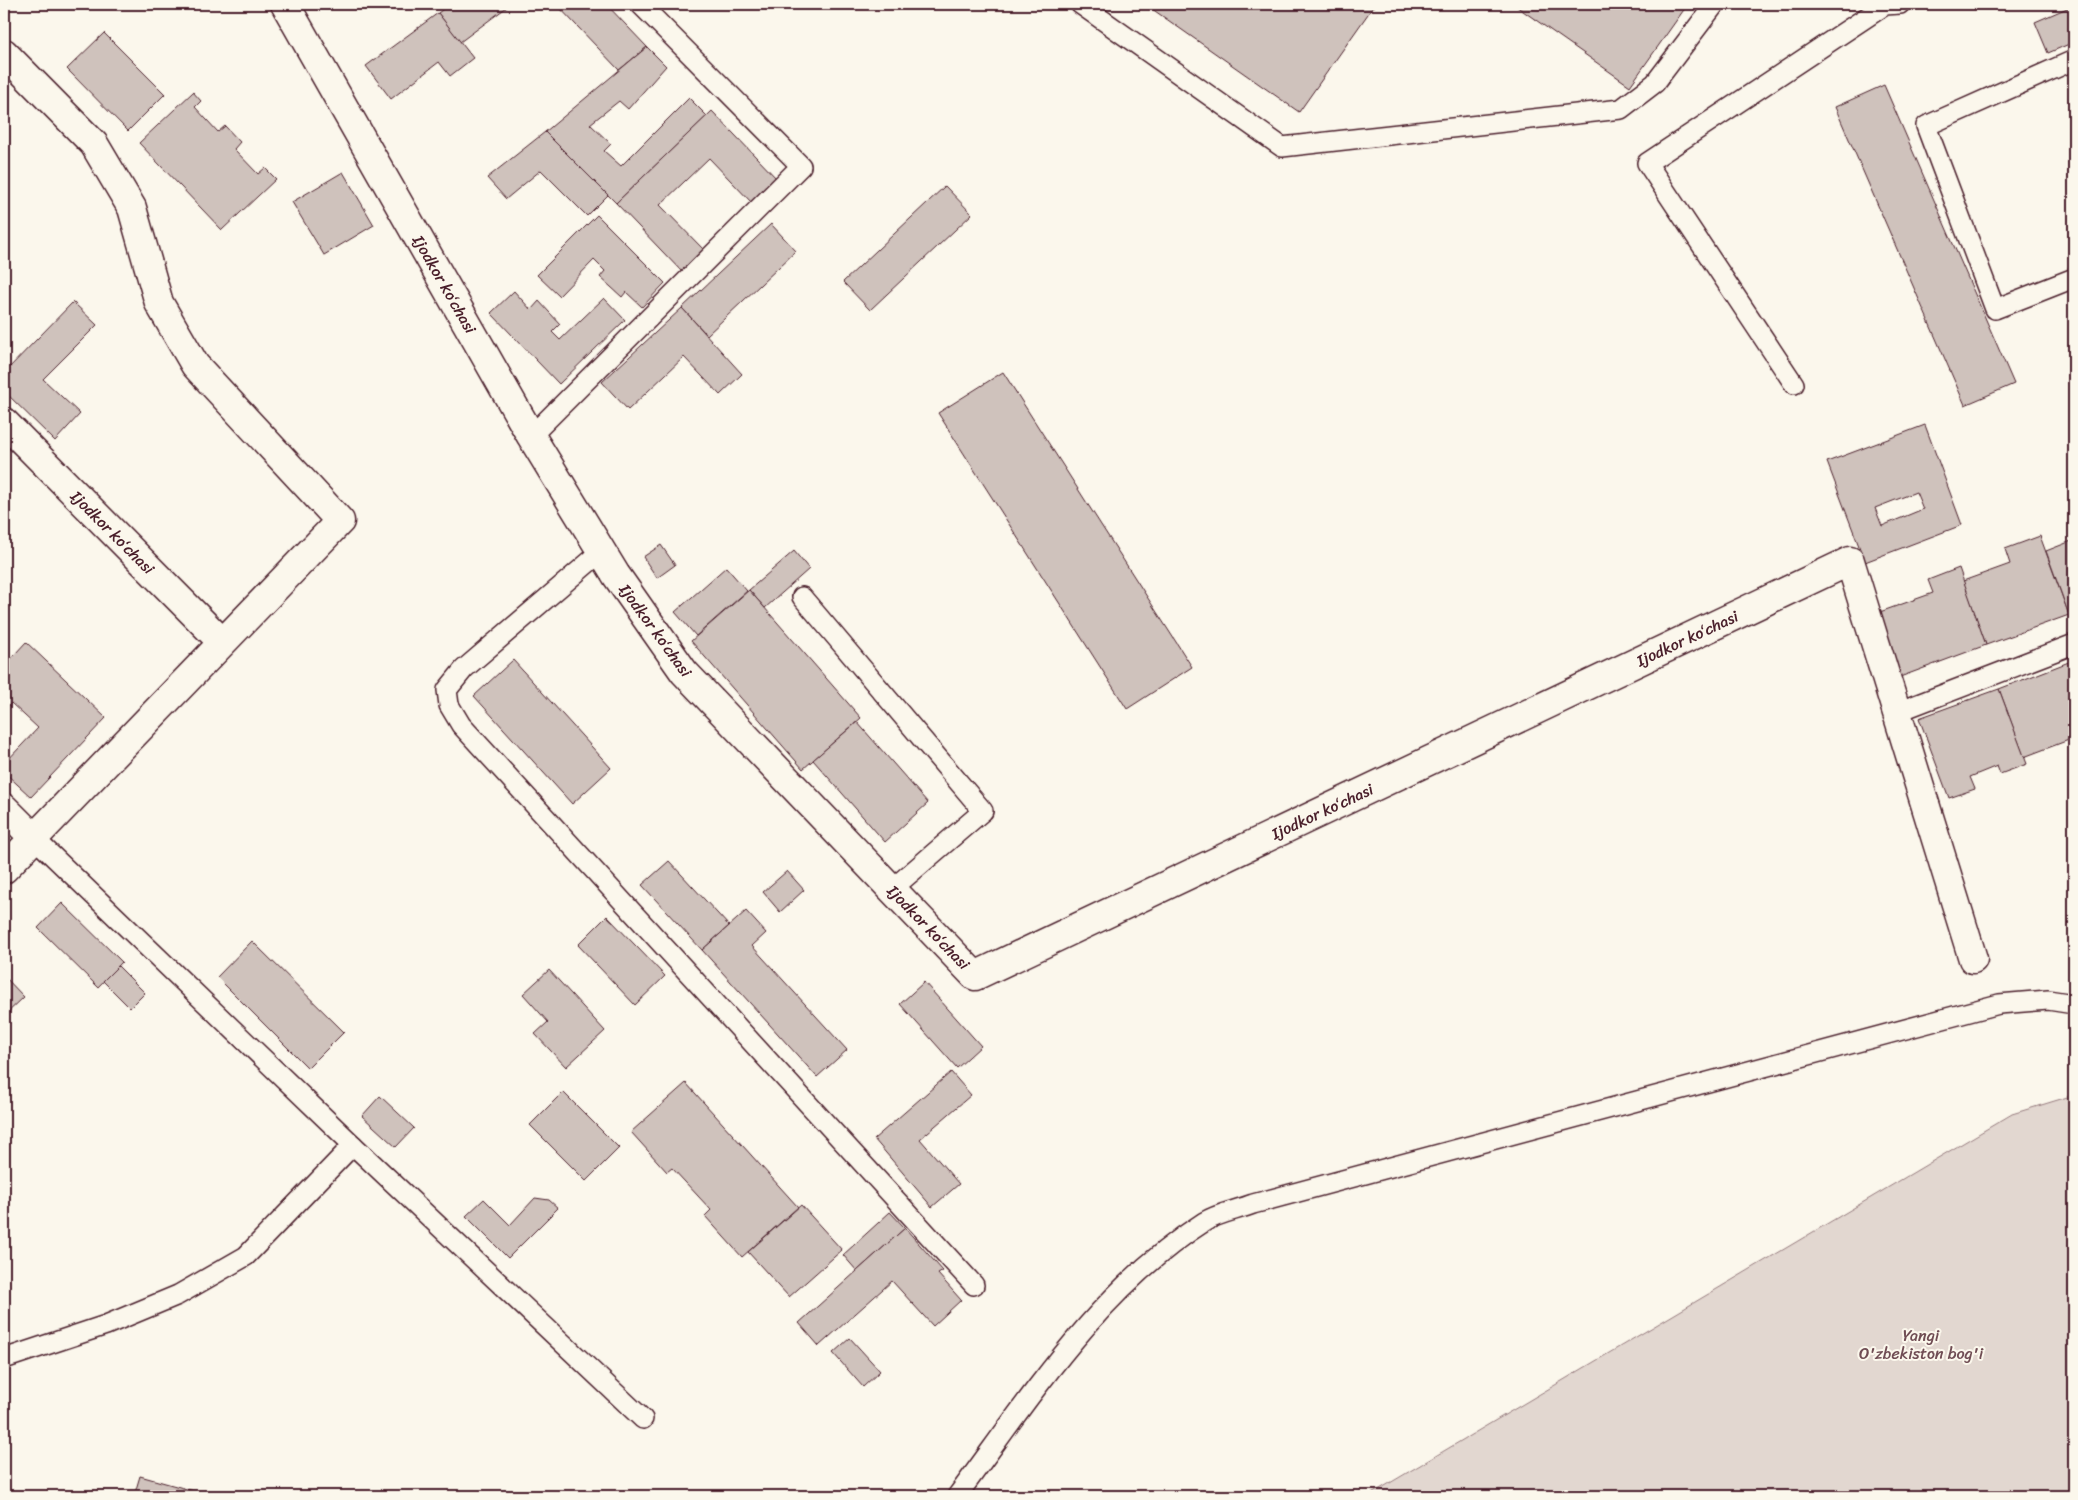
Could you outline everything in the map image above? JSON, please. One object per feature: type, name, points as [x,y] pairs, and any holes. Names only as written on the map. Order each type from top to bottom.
[{"type":"street","name":"Ijodkor koʻchasi","points":[[285,4],[532,436],[616,575],[684,672],[975,976],[1850,561],[1973,959]]},
{"type":"street","points":[[4,53],[94,144],[132,208],[159,303],[195,365],[340,521],[35,839],[4,868]]},
{"type":"street","name":"Ijodkor koʻchasi","points":[[4,422],[222,642]]},
{"type":"street","points":[[4,808],[35,839]]},
{"type":"lane","points":[[532,436],[801,166],[640,4]]},
{"type":"lane","points":[[1080,4],[1282,147],[1621,109],[1655,82],[1715,4]]},
{"type":"lane","points":[[1794,384],[1647,163],[1885,5],[1900,4]]},
{"type":"lane","points":[[2074,60],[1926,126],[1996,309],[2074,278]]},
{"type":"lane","points":[[602,551],[464,669],[447,690],[449,705],[461,725],[974,1285]]},
{"type":"lane","points":[[802,597],[983,811],[892,888]]},
{"type":"lane","points":[[1897,712],[2074,644]]},
{"type":"lane","points":[[35,839],[353,1145],[643,1420]]},
{"type":"lane","points":[[957,1496],[1066,1350],[1108,1302],[1156,1258],[1205,1221],[1253,1204],[1999,1004],[2048,1000],[2074,1004]]},
{"type":"lane","points":[[4,1359],[106,1325],[178,1295],[246,1256],[353,1145]]},
{"type":"green space","name":"Yangi O'zbekiston bog'i","points":[[2074,1095],[2074,1496],[1368,1496],[2012,1114]]},
{"type":"building","points":[[450,4],[511,4],[460,42],[438,13]]},
{"type":"building","points":[[556,4],[606,4],[647,47],[619,70]]},
{"type":"building","points":[[1145,4],[1375,4],[1299,112]]},
{"type":"building","points":[[1513,4],[1688,4],[1630,86]]},
{"type":"building","points":[[2074,5],[2074,42],[2048,53],[2035,22]]},
{"type":"building","points":[[438,13],[473,58],[450,76],[439,62],[391,99],[366,66]]},
{"type":"building","points":[[104,33],[165,94],[128,131],[67,69]]},
{"type":"building","points":[[647,47],[666,66],[628,109],[619,101],[590,124],[611,144],[604,151],[621,166],[689,98],[707,116],[616,203],[545,132]]},
{"type":"building","points":[[1884,85],[2014,384],[1965,405],[1835,107]]},
{"type":"building","points":[[193,92],[201,101],[195,107],[218,132],[225,126],[240,142],[234,149],[258,174],[265,168],[276,179],[222,230],[139,143]]},
{"type":"building","points":[[712,111],[778,180],[753,204],[709,158],[660,205],[705,251],[683,273],[616,203]]},
{"type":"building","points":[[545,132],[608,195],[587,216],[541,170],[506,199],[487,178]]},
{"type":"building","points":[[343,172],[374,225],[324,255],[292,202]]},
{"type":"building","points":[[945,186],[972,214],[870,310],[843,282]]},
{"type":"building","points":[[597,215],[665,283],[642,307],[626,292],[622,297],[600,277],[605,271],[594,260],[559,296],[537,275]]},
{"type":"building","points":[[771,224],[796,251],[707,335],[682,308]]},
{"type":"building","points":[[514,291],[531,310],[539,301],[560,324],[552,332],[560,340],[604,298],[625,320],[559,384],[491,313]]},
{"type":"building","points":[[73,302],[97,325],[43,379],[80,414],[55,441],[4,391],[4,373]]},
{"type":"building","points":[[682,308],[742,374],[720,395],[684,357],[628,410],[602,382]]},
{"type":"building","points":[[1003,372],[1192,667],[1127,709],[938,413]]},
{"type":"building","points":[[1925,425],[1962,525],[1865,562],[1827,462]],"holes":[[[1916,492],[1923,509],[1882,526],[1875,508]]]},
{"type":"building","points":[[2040,536],[2069,615],[1986,645],[1963,581],[2010,564],[2005,549]]},
{"type":"building","points":[[2074,540],[2074,613],[2069,615],[2046,551]]},
{"type":"building","points":[[661,545],[675,565],[657,578],[643,557]]},
{"type":"building","points":[[794,551],[809,569],[765,608],[749,590]]},
{"type":"building","points":[[726,567],[747,591],[696,636],[675,612]]},
{"type":"building","points":[[1959,568],[1986,645],[1900,677],[1877,613],[1933,593],[1928,580]]},
{"type":"building","points":[[749,590],[861,718],[803,769],[691,641]]},
{"type":"building","points":[[26,642],[106,718],[31,797],[4,772],[4,764],[38,728],[11,703],[4,711],[4,666]]},
{"type":"building","points":[[513,660],[611,768],[572,804],[474,696]]},
{"type":"building","points":[[2074,660],[2074,738],[2024,757],[1999,689]]},
{"type":"building","points":[[1999,689],[2027,764],[2000,774],[1997,766],[1970,777],[1975,789],[1949,798],[1919,718]]},
{"type":"building","points":[[857,722],[928,803],[885,842],[813,760]]},
{"type":"building","points":[[669,861],[729,926],[702,950],[642,885]]},
{"type":"building","points":[[787,871],[804,890],[780,912],[763,892]]},
{"type":"building","points":[[62,903],[122,962],[98,987],[38,928]]},
{"type":"building","points":[[746,911],[766,933],[752,946],[847,1050],[817,1077],[702,950]]},
{"type":"building","points":[[607,916],[665,976],[635,1005],[578,945]]},
{"type":"building","points":[[252,941],[344,1032],[308,1068],[217,977]]},
{"type":"building","points":[[118,966],[145,993],[130,1008],[103,981]]},
{"type":"building","points":[[549,970],[605,1031],[566,1067],[535,1034],[548,1022],[523,994]]},
{"type":"building","points":[[4,976],[24,997],[4,1016]]},
{"type":"building","points":[[924,982],[981,1046],[957,1068],[900,1004]]},
{"type":"building","points":[[951,1072],[971,1095],[920,1139],[959,1184],[932,1207],[874,1139]]},
{"type":"building","points":[[686,1083],[798,1207],[742,1257],[705,1216],[711,1210],[672,1168],[667,1172],[631,1132]]},
{"type":"building","points":[[563,1092],[619,1148],[586,1181],[530,1125]]},
{"type":"building","points":[[380,1096],[414,1128],[396,1147],[362,1116]]},
{"type":"building","points":[[535,1198],[549,1200],[558,1208],[508,1258],[466,1216],[484,1199],[510,1225]]},
{"type":"building","points":[[801,1205],[842,1250],[789,1297],[748,1252]]},
{"type":"building","points":[[890,1212],[905,1228],[857,1271],[843,1255]]},
{"type":"building","points":[[905,1228],[943,1271],[938,1274],[961,1300],[933,1326],[892,1281],[819,1346],[799,1323]]},
{"type":"building","points":[[850,1338],[880,1371],[863,1387],[833,1353]]},
{"type":"building","points":[[140,1476],[212,1496],[134,1496]]}]
